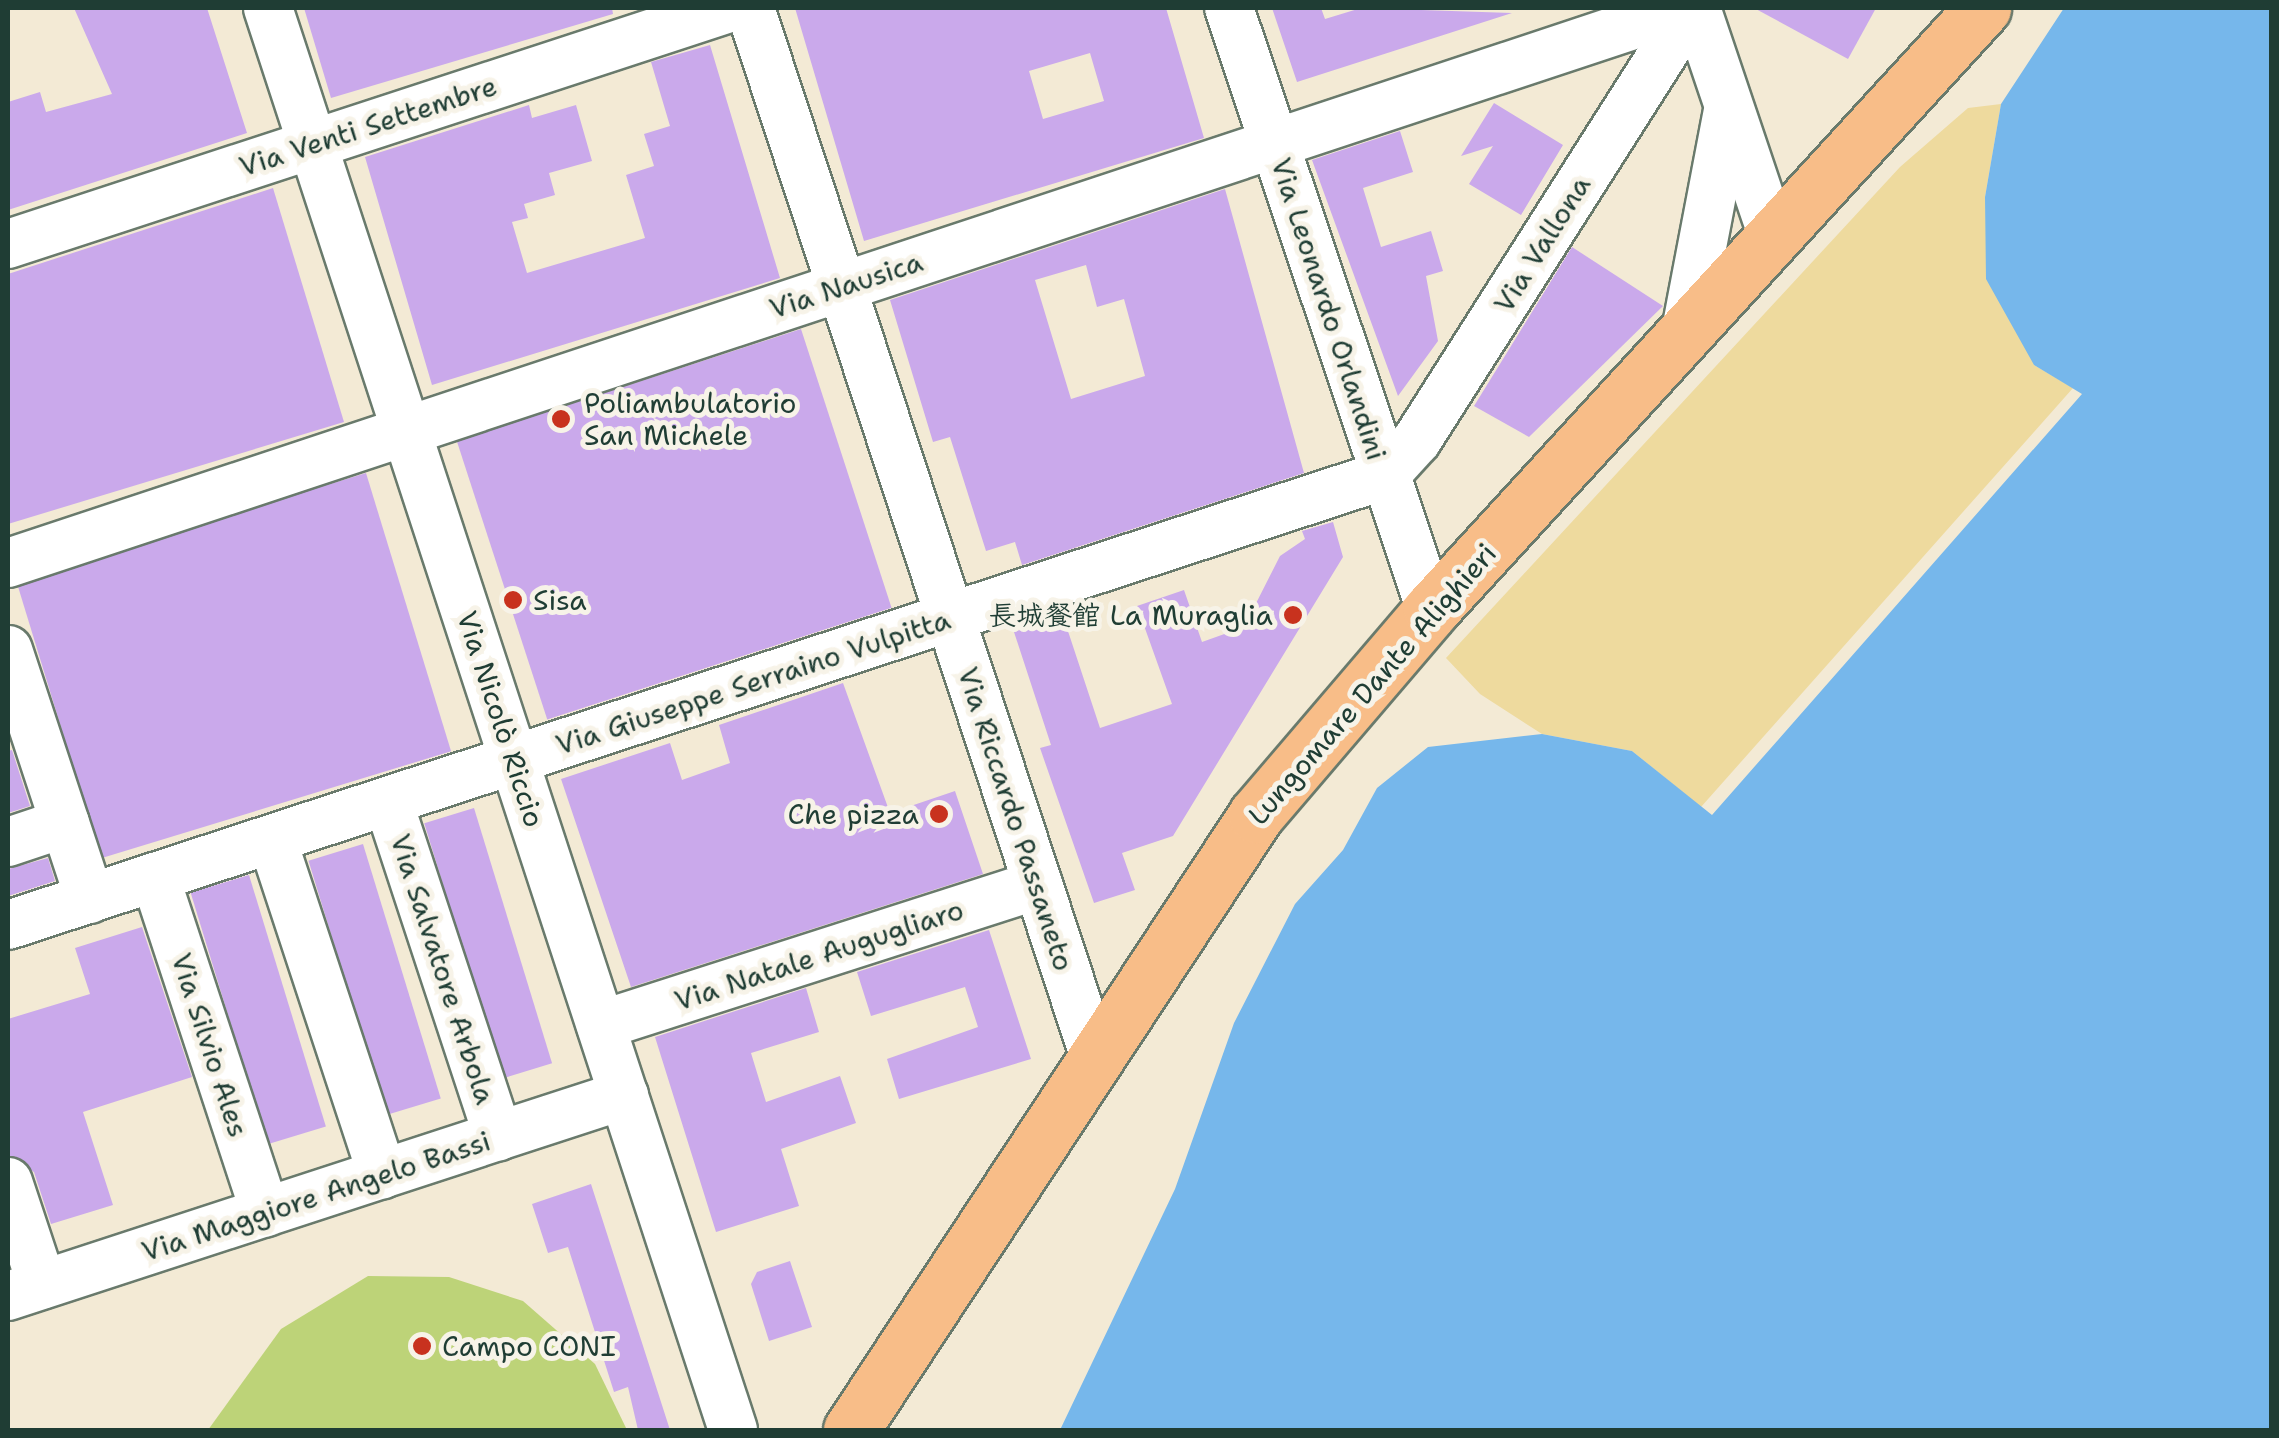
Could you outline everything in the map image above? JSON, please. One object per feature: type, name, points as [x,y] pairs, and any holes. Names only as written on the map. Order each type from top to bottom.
[{"type":"main road","name":"Lungomare Dante Alighieri","points":[[851,1430],[1256,815],[1431,610],[1983,8]]},
{"type":"street","name":"Via Nicolò Riccio","points":[[268,8],[733,1430]]},
{"type":"street","name":"Via Venti Settembre","points":[[8,244],[729,8]]},
{"type":"street","name":"Via Riccardo Passaneto","points":[[750,8],[1096,1061]]},
{"type":"street","name":"Via Leonardo Orlandini","points":[[1228,8],[1431,610]]},
{"type":"street","name":"Via Nausica","points":[[8,563],[1684,8]]},
{"type":"street","points":[[1694,8],[1774,240]]},
{"type":"street","name":"Via Vallona","points":[[1385,475],[1417,440],[1694,8]]},
{"type":"street","points":[[1685,336],[1729,106]]},
{"type":"street","name":"Via Giuseppe Serraino Vulpitta","points":[[8,925],[1385,475]]},
{"type":"street","points":[[8,650],[22,744],[65,823],[90,898]]},
{"type":"street","name":"Via Salvatore Arbola","points":[[388,801],[498,1136]]},
{"type":"street","points":[[8,842],[65,823]]},
{"type":"street","points":[[272,839],[382,1174]]},
{"type":"street","name":"Via Silvio Ales","points":[[155,877],[265,1212]]},
{"type":"street","name":"Via Natale Augugliaro","points":[[601,1025],[1038,885]]},
{"type":"street","name":"Via Maggiore Angelo Bassi","points":[[25,1291],[624,1095]]},
{"type":"street","points":[[8,1182],[25,1291]]},
{"type":"green space","name":"Campo CONI","points":[[368,1276],[449,1277],[523,1301],[595,1364],[627,1430],[208,1430],[281,1329]]},
{"type":"sand","points":[[2001,104],[1985,197],[2034,365],[2073,388],[1701,807],[1632,751],[1542,734],[1480,694],[1446,658],[1900,167],[1968,108]]},
{"type":"water","points":[[2064,8],[2271,8],[2271,1430],[1060,1430],[1175,1189],[1234,1023],[1295,904],[1343,850],[1377,788],[1428,747],[1542,734],[1632,751],[1712,815],[2082,394],[2034,365],[1986,279],[1985,197],[2001,104]]},
{"type":"building","points":[[74,8],[207,8],[247,133],[8,210],[8,102],[40,92],[46,112],[112,94]]},
{"type":"building","points":[[304,8],[612,8],[613,14],[331,98]]},
{"type":"building","points":[[795,8],[1166,8],[1204,138],[864,241]],"holes":[[[1090,53],[1104,101],[1043,119],[1029,71]]]},
{"type":"building","points":[[1272,8],[1321,8],[1325,19],[1361,8],[1512,13],[1297,82]]},
{"type":"building","points":[[1754,8],[1876,8],[1848,59]]},
{"type":"building","points":[[710,45],[780,278],[432,385],[365,157],[529,105],[532,118],[576,105],[592,161],[549,173],[555,195],[524,204],[528,218],[512,222],[527,273],[645,238],[626,175],[654,166],[644,134],[670,126],[651,62]]},
{"type":"building","points":[[1494,103],[1563,145],[1521,215],[1469,184],[1493,146],[1461,156]]},
{"type":"building","points":[[1400,131],[1413,172],[1363,188],[1381,247],[1431,231],[1443,271],[1426,276],[1438,341],[1398,396],[1312,160]]},
{"type":"building","points":[[273,188],[344,422],[8,524],[8,274]]},
{"type":"building","points":[[1225,189],[1304,473],[1022,565],[1015,542],[986,551],[950,437],[933,442],[890,300]],"holes":[[[1086,265],[1097,307],[1124,299],[1145,376],[1071,399],[1035,280]]]},
{"type":"building","points":[[1572,247],[1663,306],[1529,437],[1474,406]]},
{"type":"building","points":[[801,329],[892,608],[547,720],[457,441]]},
{"type":"building","points":[[366,473],[451,751],[101,858],[16,580]]},
{"type":"building","points":[[1333,522],[1343,557],[1173,836],[1122,853],[1135,890],[1094,903],[1040,748],[1051,745],[1014,632],[1063,616],[1100,728],[1172,704],[1137,606],[1184,590],[1202,642],[1244,627],[1280,556],[1305,539],[1302,531]]},
{"type":"building","points":[[843,683],[890,813],[955,791],[983,874],[631,987],[561,779],[670,743],[682,780],[730,763],[719,725]]},
{"type":"building","points":[[12,750],[30,806],[8,813],[8,751]]},
{"type":"building","points":[[474,808],[552,1063],[502,1079],[424,823]]},
{"type":"building","points":[[363,844],[441,1098],[386,1115],[308,861]]},
{"type":"building","points":[[48,858],[55,881],[8,896],[8,869]]},
{"type":"building","points":[[249,875],[326,1127],[268,1144],[191,893]]},
{"type":"building","points":[[142,927],[192,1077],[83,1112],[113,1205],[51,1224],[34,1172],[8,1155],[8,1019],[90,994],[75,948]]},
{"type":"building","points":[[989,930],[1031,1059],[899,1099],[887,1059],[978,1027],[965,987],[871,1016],[857,972]]},
{"type":"building","points":[[806,988],[819,1032],[751,1053],[766,1102],[840,1076],[856,1123],[781,1149],[799,1206],[716,1232],[655,1037]]},
{"type":"building","points":[[591,1184],[670,1430],[638,1430],[628,1387],[614,1392],[568,1247],[548,1253],[532,1204]]},
{"type":"building","points":[[790,1261],[812,1327],[769,1341],[751,1284],[757,1272]]},
{"type":"place","name":"Poliambulatorio San Michele","points":[[561,419]]},
{"type":"place","name":"Sisa","points":[[513,600]]},
{"type":"place","name":"長城餐館 La Muraglia","points":[[1293,615]]},
{"type":"place","name":"Che pizza","points":[[939,814]]},
{"type":"place","name":"Campo CONI","points":[[422,1346]]}]
